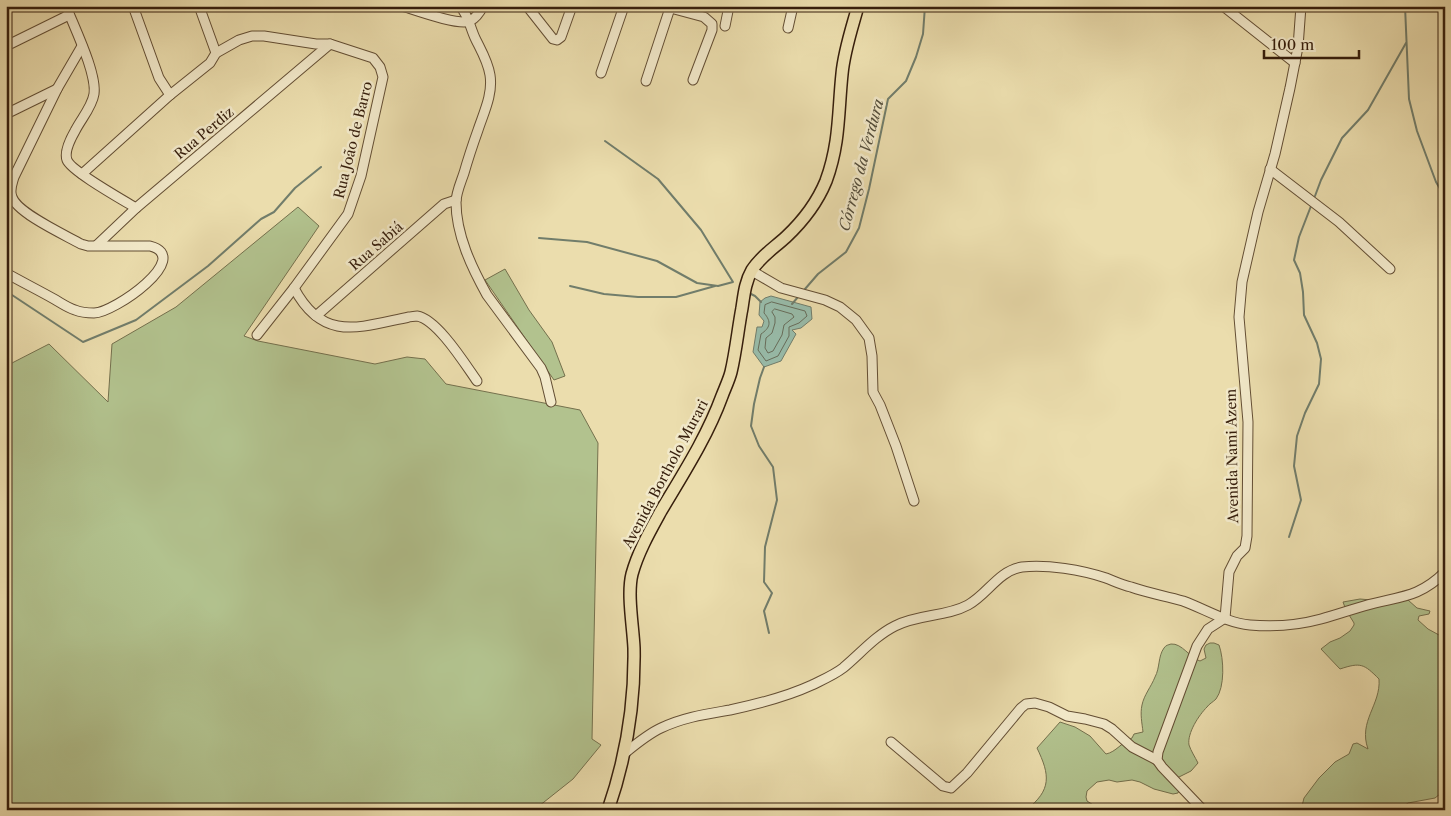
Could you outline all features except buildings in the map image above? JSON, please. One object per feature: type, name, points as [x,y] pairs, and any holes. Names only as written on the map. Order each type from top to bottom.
[{"type":"main road","name":"Avenida Bortholo Murari","points":[[608,810],[625,753],[630,722],[634,647],[630,588],[632,576],[640,551],[650,531],[716,412],[731,373],[745,290],[752,271],[765,254],[806,215],[826,180],[836,147],[839,129],[842,72],[850,32],[858,6]]},
{"type":"street","points":[[133,6],[159,78],[170,95]]},
{"type":"street","points":[[199,6],[216,53]]},
{"type":"street","points":[[402,6],[460,22],[472,20],[483,6]]},
{"type":"street","points":[[460,6],[472,20],[475,39],[488,63],[491,87],[489,99],[469,154],[456,200],[460,230],[473,268],[487,295],[541,368],[552,402]]},
{"type":"street","points":[[526,6],[553,39],[557,40],[561,37],[572,6]]},
{"type":"street","points":[[602,73],[624,6]]},
{"type":"street","points":[[725,26],[729,6]]},
{"type":"street","points":[[788,28],[793,6]]},
{"type":"street","points":[[1223,6],[1295,63]]},
{"type":"street","name":"Avenida Nami Azem","points":[[1225,618],[1229,572],[1237,556],[1244,548],[1247,536],[1248,422],[1239,331],[1242,282],[1258,212],[1283,120],[1298,47],[1301,6]]},
{"type":"street","points":[[646,81],[666,7],[704,17],[712,24],[712,30],[693,80]]},
{"type":"street","points":[[6,46],[67,10],[82,46],[94,83],[92,102],[75,131],[66,155],[67,161],[82,174],[136,208]]},
{"type":"street","name":"Rua João de Barro","points":[[82,174],[170,95],[210,63],[216,53],[240,40],[252,36],[264,36],[316,44],[330,44],[373,58],[380,67],[383,77],[361,176],[348,214],[257,335]]},
{"type":"street","name":"Rua Perdiz","points":[[97,245],[136,208],[330,44]]},
{"type":"street","points":[[6,274],[74,310],[95,313],[123,302],[147,282],[160,269],[163,263],[164,257],[161,252],[150,246],[88,246],[81,244],[24,212],[12,198],[10,188],[14,177],[57,89],[82,46]]},
{"type":"street","points":[[6,114],[57,89]]},
{"type":"street","points":[[1270,169],[1339,222],[1390,269]]},
{"type":"street","name":"Rua Sabiá","points":[[316,316],[444,204],[456,200]]},
{"type":"street","points":[[752,271],[781,288],[825,300],[840,307],[856,320],[869,338],[872,356],[873,392],[896,446],[914,501]]},
{"type":"street","points":[[294,288],[305,305],[316,316],[328,323],[344,328],[416,316],[423,318],[441,332],[477,381]]},
{"type":"street","points":[[625,753],[648,735],[672,723],[690,717],[774,699],[811,686],[842,669],[881,635],[896,625],[960,609],[979,598],[998,578],[1009,570],[1022,567],[1056,568],[1090,573],[1128,587],[1183,602],[1250,625],[1281,625],[1319,620],[1365,605],[1409,596],[1426,588],[1445,572]]},
{"type":"street","points":[[1157,760],[1158,752],[1198,646],[1208,629],[1225,618]]},
{"type":"street","points":[[891,742],[943,786],[951,788],[968,773],[1021,708],[1026,704],[1035,703],[1067,716],[1104,724],[1112,729],[1132,748],[1157,760],[1204,810]]},
{"type":"green space","points":[[298,207],[319,226],[244,336],[258,341],[375,364],[407,357],[425,359],[446,384],[580,410],[598,443],[592,739],[601,745],[573,779],[534,810],[6,810],[6,389],[12,363],[49,344],[108,402],[112,344],[176,307]]},
{"type":"green space","points":[[505,269],[529,310],[552,342],[565,376],[554,380],[485,280]]},
{"type":"green space","points":[[1402,598],[1408,600],[1417,608],[1430,611],[1429,614],[1419,616],[1418,620],[1445,640],[1445,790],[1435,798],[1408,803],[1399,810],[1301,810],[1304,798],[1319,778],[1335,762],[1349,754],[1353,744],[1357,743],[1368,749],[1366,730],[1377,697],[1379,679],[1366,667],[1358,665],[1340,669],[1321,649],[1350,631],[1354,625],[1343,602],[1360,599],[1383,601]]},
{"type":"green space","points":[[1210,643],[1219,645],[1221,651],[1223,673],[1221,687],[1216,699],[1194,724],[1189,745],[1198,763],[1191,771],[1175,779],[1179,790],[1178,793],[1173,794],[1154,789],[1132,780],[1117,782],[1109,780],[1097,782],[1087,791],[1087,801],[1101,810],[1026,810],[1041,796],[1046,782],[1044,766],[1037,748],[1060,722],[1075,727],[1090,736],[1106,754],[1113,751],[1132,738],[1134,734],[1143,732],[1142,705],[1157,673],[1162,651],[1165,647],[1175,644],[1200,661],[1206,658],[1204,649]]},
{"type":"water","points":[[771,296],[811,307],[812,319],[801,328],[792,330],[796,334],[781,361],[764,367],[753,352],[757,327],[762,327],[764,321],[759,315],[760,302]]},
{"type":"waterway","name":"Córrego da Verdura","points":[[805,289],[818,274],[846,252],[859,228],[888,99],[906,81],[916,57],[923,34],[925,6]]},
{"type":"waterway","points":[[1405,6],[1409,99],[1417,131],[1436,182],[1445,197]]},
{"type":"waterway","points":[[1315,196],[1342,138],[1368,110],[1406,43]]},
{"type":"waterway","points":[[539,238],[587,242],[657,261],[697,283],[718,286],[733,282],[701,230],[658,179],[605,141]]},
{"type":"waterway","points":[[6,291],[83,342],[136,320],[208,266],[261,219],[274,212],[295,188],[321,167]]},
{"type":"waterway","points":[[1289,537],[1301,500],[1294,466],[1297,436],[1305,413],[1319,384],[1321,359],[1317,343],[1304,315],[1300,273],[1294,260],[1299,237],[1311,206]]},
{"type":"waterway","points":[[570,286],[604,294],[638,297],[676,297],[715,286]]},
{"type":"waterway","points":[[749,293],[761,302]]},
{"type":"waterway","name":"Córrego da Verdura","points":[[792,304],[798,297]]},
{"type":"waterway","points":[[764,367],[754,404],[751,426],[759,446],[773,467],[777,500],[765,547],[764,582],[772,593],[764,611],[769,633]]}]
